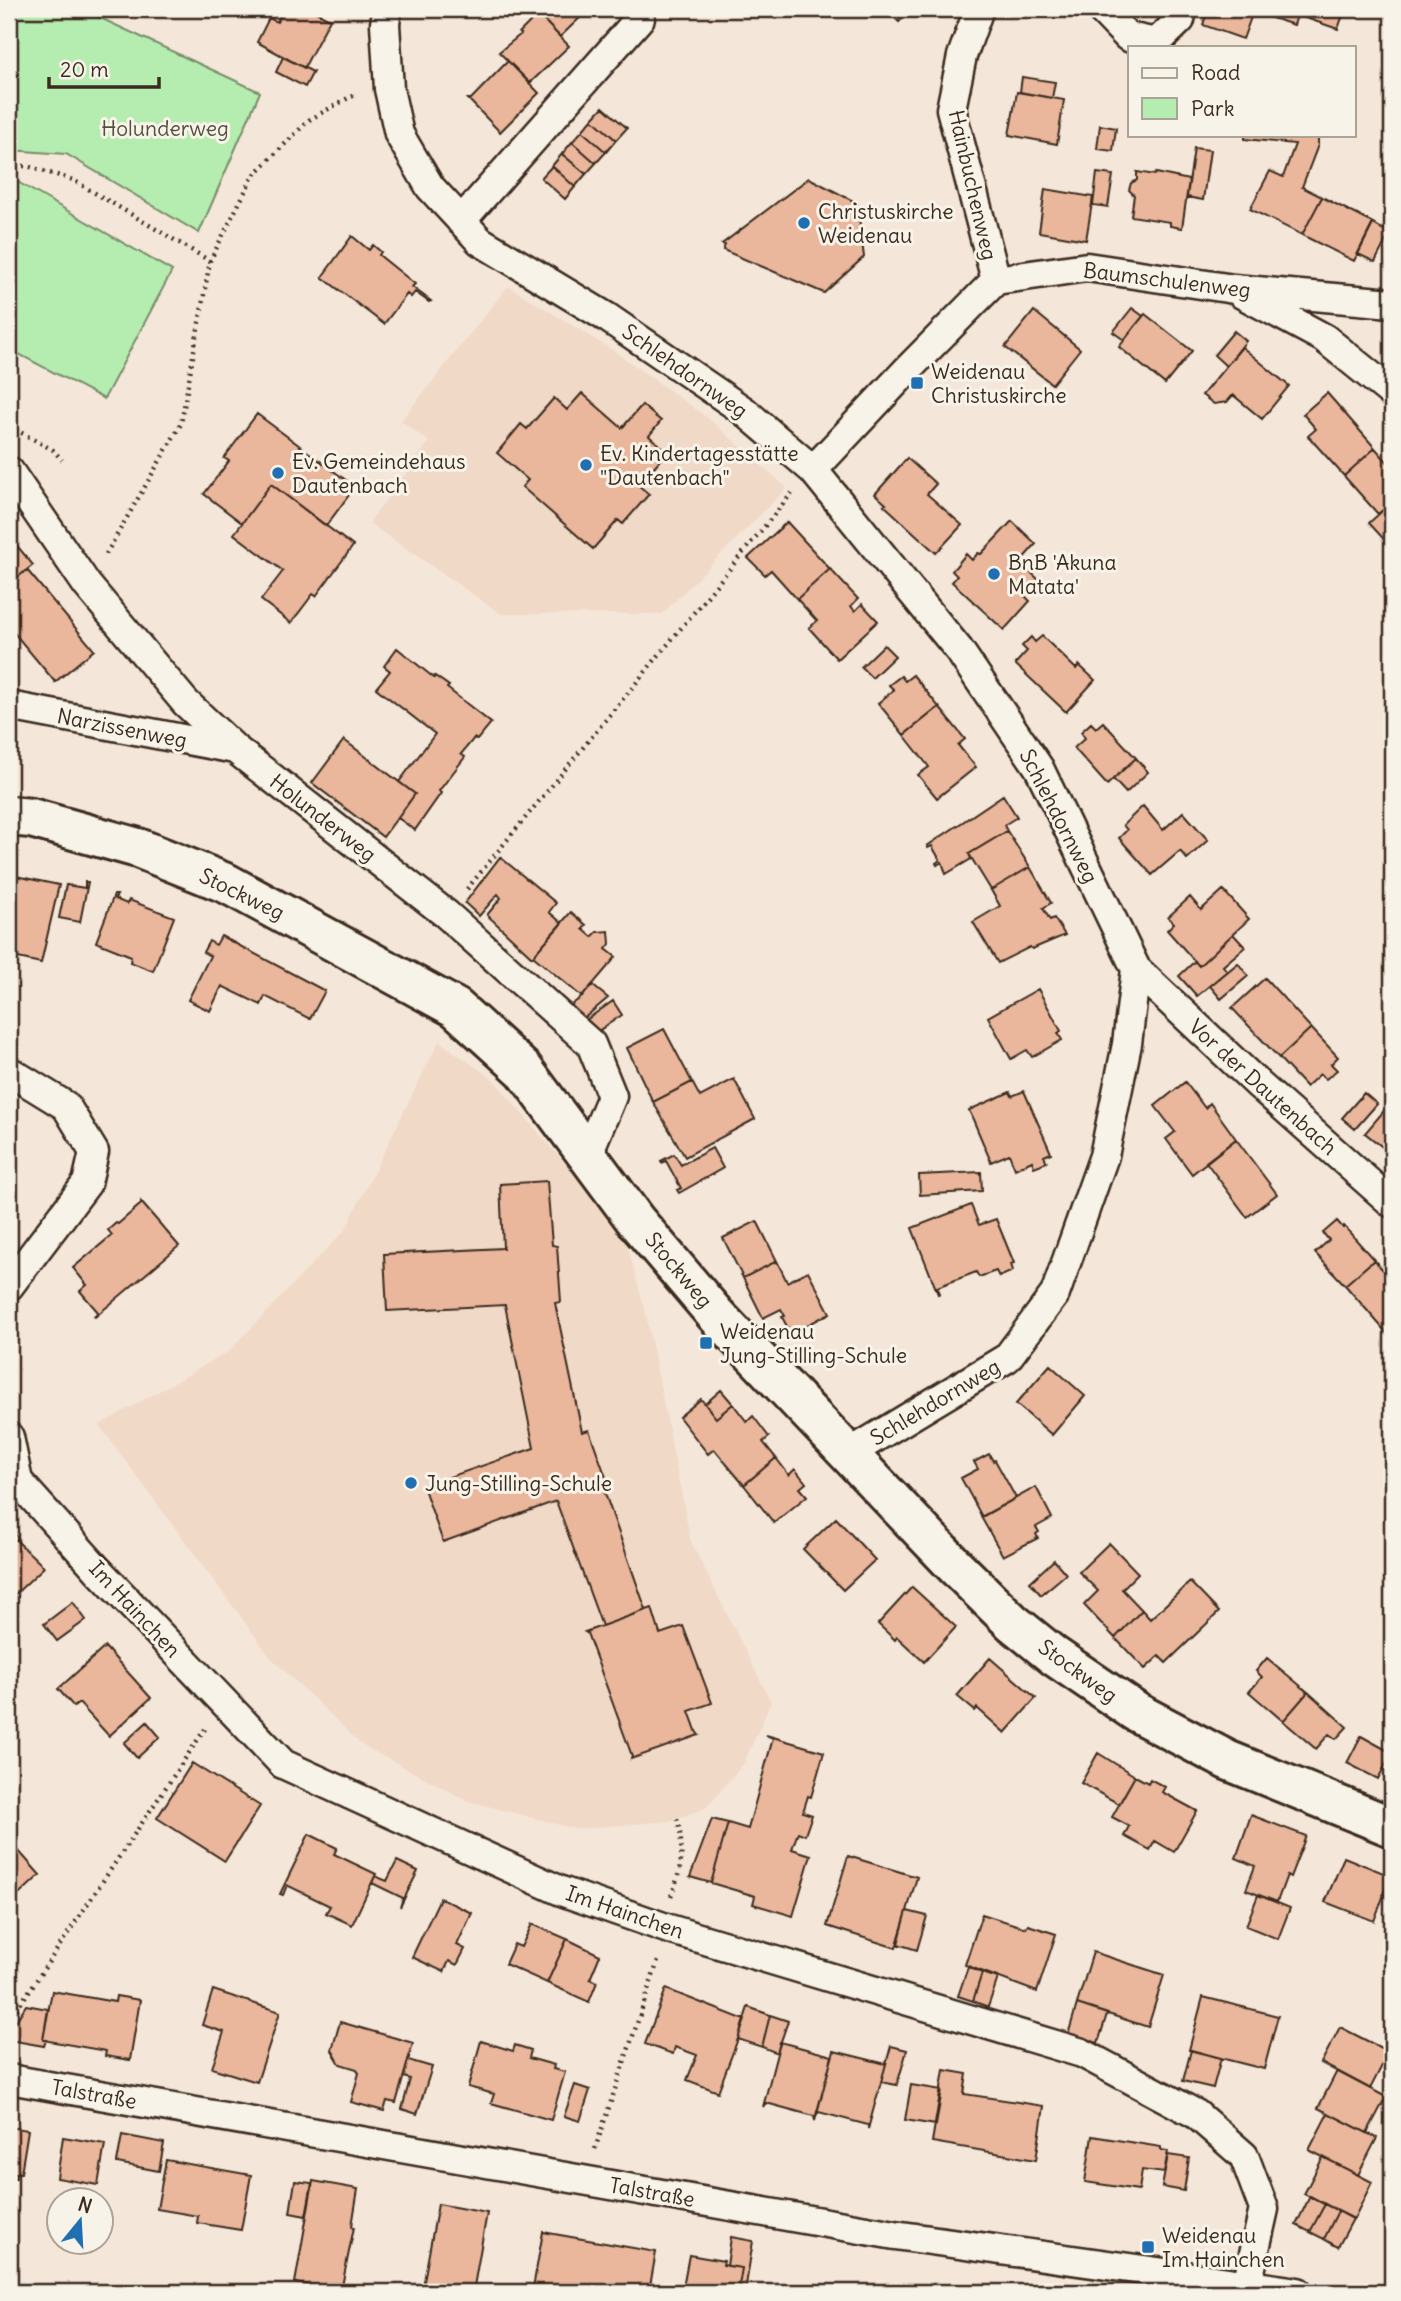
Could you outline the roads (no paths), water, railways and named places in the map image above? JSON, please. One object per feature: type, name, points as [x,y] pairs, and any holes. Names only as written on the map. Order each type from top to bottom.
[{"type":"street","name":"Schlehdornweg","points":[[387,9],[385,24],[388,89],[399,134],[430,187],[480,241],[608,318],[744,411],[813,470],[960,650],[1039,768],[1136,969],[1127,1044],[1104,1156],[1055,1294],[1007,1359],[848,1454]]},
{"type":"street","name":"Hainbuchenweg","points":[[979,9],[962,56],[951,109],[996,280]]},
{"type":"street","points":[[1101,9],[1128,37],[1156,43],[1180,20],[1182,9]]},
{"type":"street","points":[[461,221],[640,18]]},
{"type":"street","name":"Baumschulenweg","points":[[996,280],[1087,267],[1234,289],[1392,303]]},
{"type":"street","points":[[813,470],[996,280]]},
{"type":"street","points":[[1234,289],[1324,338],[1392,393]]},
{"type":"street","name":"Holunderweg","points":[[9,471],[87,585],[185,702],[235,749],[446,914],[591,1044],[612,1096],[587,1156]]},
{"type":"street","name":"Narzissenweg","points":[[9,706],[235,749]]},
{"type":"street","name":"Stockweg","points":[[9,816],[32,818],[138,848],[228,884],[456,1008],[524,1070],[636,1221],[715,1314],[956,1567],[1012,1622],[1054,1656],[1136,1712],[1227,1760],[1392,1827]]},
{"type":"street","name":"Vor der Dautenbach","points":[[1136,969],[1259,1085],[1392,1203]]},
{"type":"street","points":[[9,1071],[66,1106],[94,1152],[88,1183],[9,1286]]},
{"type":"street","name":"Im Hainchen","points":[[9,1437],[18,1481],[283,1764],[561,1891],[665,1927],[1082,2053],[1196,2114],[1244,2156],[1264,2208],[1247,2285]]},
{"type":"street","name":"Talstraße","points":[[9,2079],[895,2235],[1298,2292]]},
{"type":"place","name":"Christuskirche Weidenau","points":[[804,223]]},
{"type":"place","name":"Weidenau Christuskirche","points":[[917,383]]},
{"type":"place","name":"Ev. Kindertagesstätte \"Dautenbach\"","points":[[586,465]]},
{"type":"place","name":"Ev. Gemeindehaus Dautenbach","points":[[278,473]]},
{"type":"place","name":"BnB 'Akuna Matata'","points":[[994,574]]},
{"type":"place","name":"Weidenau Jung-Stilling-Schule","points":[[706,1343]]},
{"type":"place","name":"Jung-Stilling-Schule","points":[[411,1483]]},
{"type":"place","name":"Weidenau Im Hainchen","points":[[1148,2247]]}]
